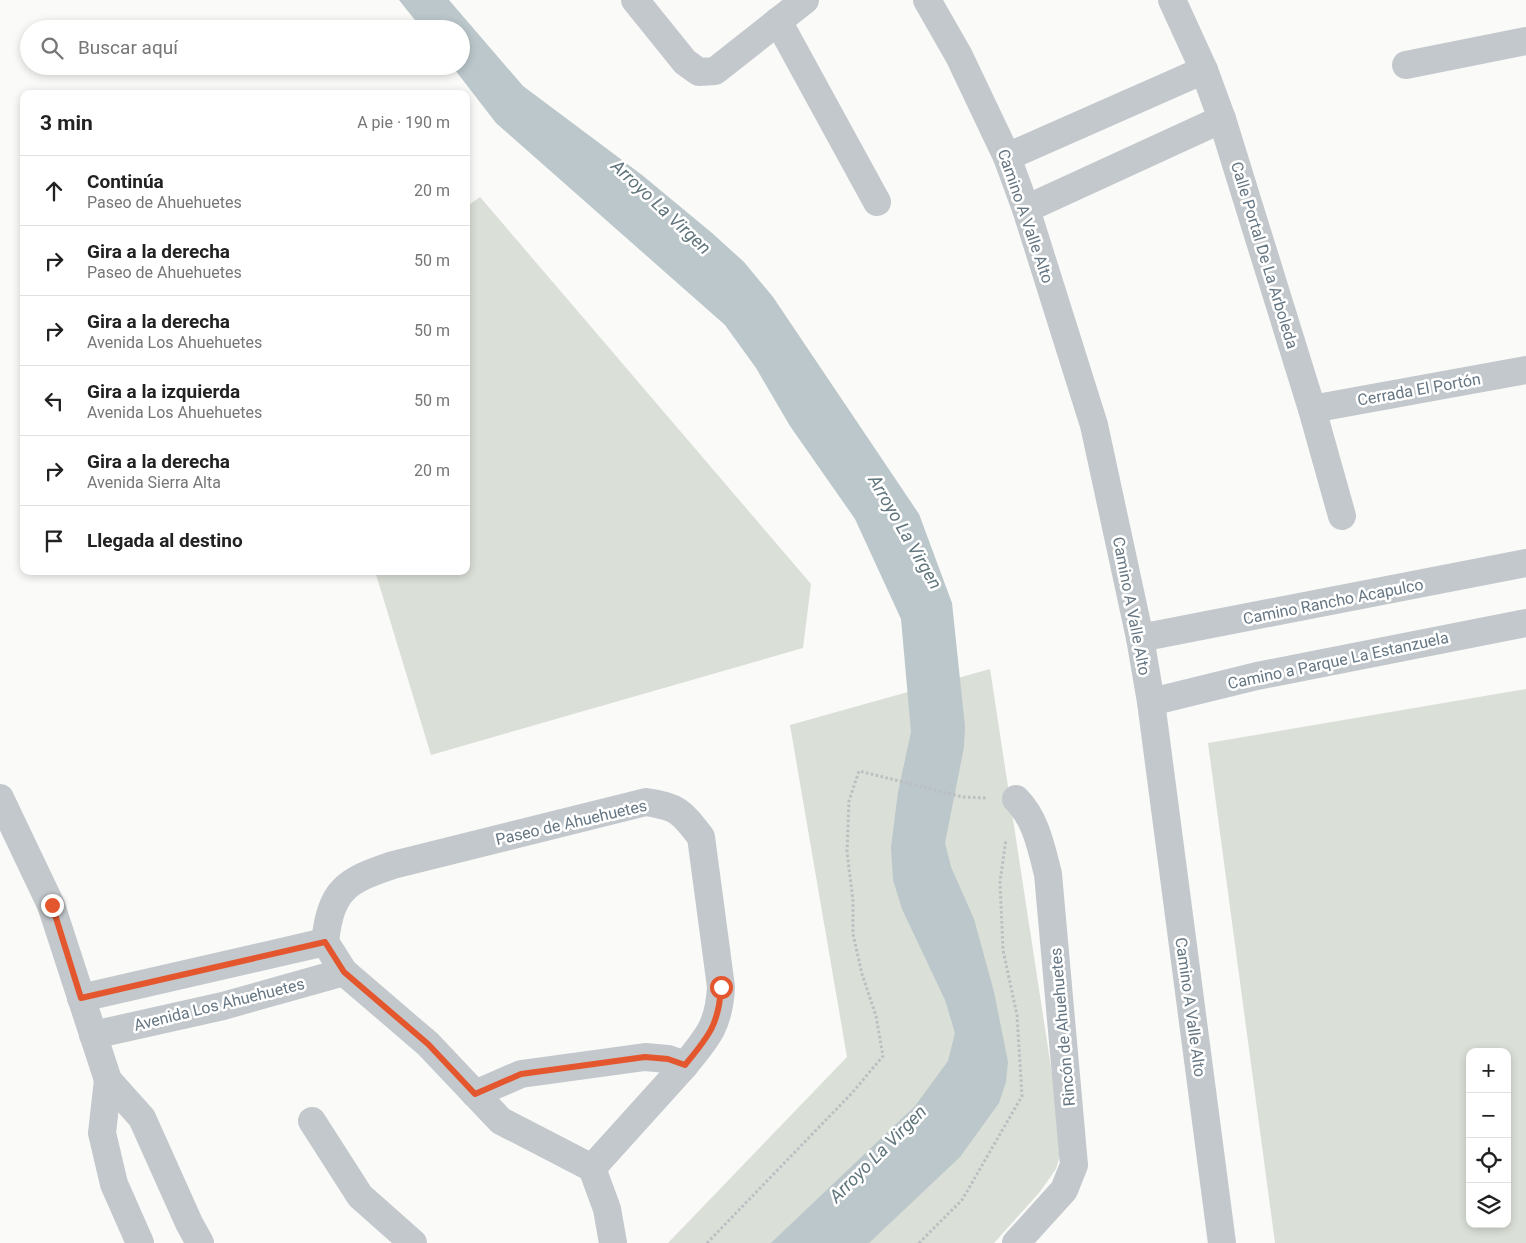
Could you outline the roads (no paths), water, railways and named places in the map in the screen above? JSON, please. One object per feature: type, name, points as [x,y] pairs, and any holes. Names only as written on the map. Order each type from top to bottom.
[{"type":"street","points":[[635,0],[685,62],[699,72],[715,71],[805,0]]},
{"type":"street","name":"Camino A Valle Alto","points":[[927,0],[959,56],[1008,157],[1094,424],[1140,638],[1151,702],[1222,1243]]},
{"type":"street","name":"Calle Portal De La Arboleda","points":[[1172,0],[1204,70],[1222,119],[1312,409],[1342,516]]},
{"type":"street","points":[[778,21],[876,202]]},
{"type":"street","points":[[1406,65],[1526,41]]},
{"type":"street","points":[[1008,157],[1204,70]]},
{"type":"street","points":[[1026,209],[1222,119]]},
{"type":"street","name":"Cerrada El Portón","points":[[1312,409],[1526,370]]},
{"type":"street","name":"Camino Rancho Acapulco","points":[[1140,638],[1526,563]]},
{"type":"street","name":"Camino a Parque La Estanzuela","points":[[1151,702],[1257,676],[1526,623]]},
{"type":"street","points":[[0,798],[52,905],[108,1080],[142,1118],[189,1223],[200,1243]]},
{"type":"street","name":"Rincón de Ahuehuetes","points":[[1016,799],[1027,809],[1038,836],[1048,874],[1074,1165],[1064,1190],[1016,1243]]},
{"type":"street","name":"Paseo de Ahuehuetes","points":[[325,942],[327,920],[334,903],[343,888],[362,875],[393,865],[646,802],[670,806],[686,817],[701,836],[721,987],[720,1008],[710,1034],[685,1065],[592,1168]]},
{"type":"street","points":[[81,998],[325,942],[344,972],[428,1044],[501,1122],[592,1168],[607,1210],[613,1243]]},
{"type":"street","name":"Avenida Los Ahuehuetes","points":[[93,1035],[223,1006],[344,972]]},
{"type":"street","points":[[475,1094],[521,1074],[645,1057],[668,1059],[685,1065]]},
{"type":"street","points":[[108,1080],[102,1133],[114,1184],[140,1243]]},
{"type":"street","points":[[312,1121],[360,1196],[413,1243]]},
{"type":"water","points":[[399,0],[449,0],[466,20],[415,20]]},
{"type":"water","name":"Arroyo La Virgen","points":[[470,24],[523,86],[642,175],[744,262],[773,297],[919,514],[952,603],[965,727],[964,747],[945,843],[951,867],[974,919],[994,992],[1008,1062],[1006,1082],[999,1103],[960,1157],[869,1243],[771,1243],[915,1106],[948,1061],[955,1033],[945,1000],[902,909],[893,880],[891,847],[898,792],[911,732],[901,619],[855,519],[790,426],[756,368],[725,325],[496,123],[459,75],[470,75]]}]
